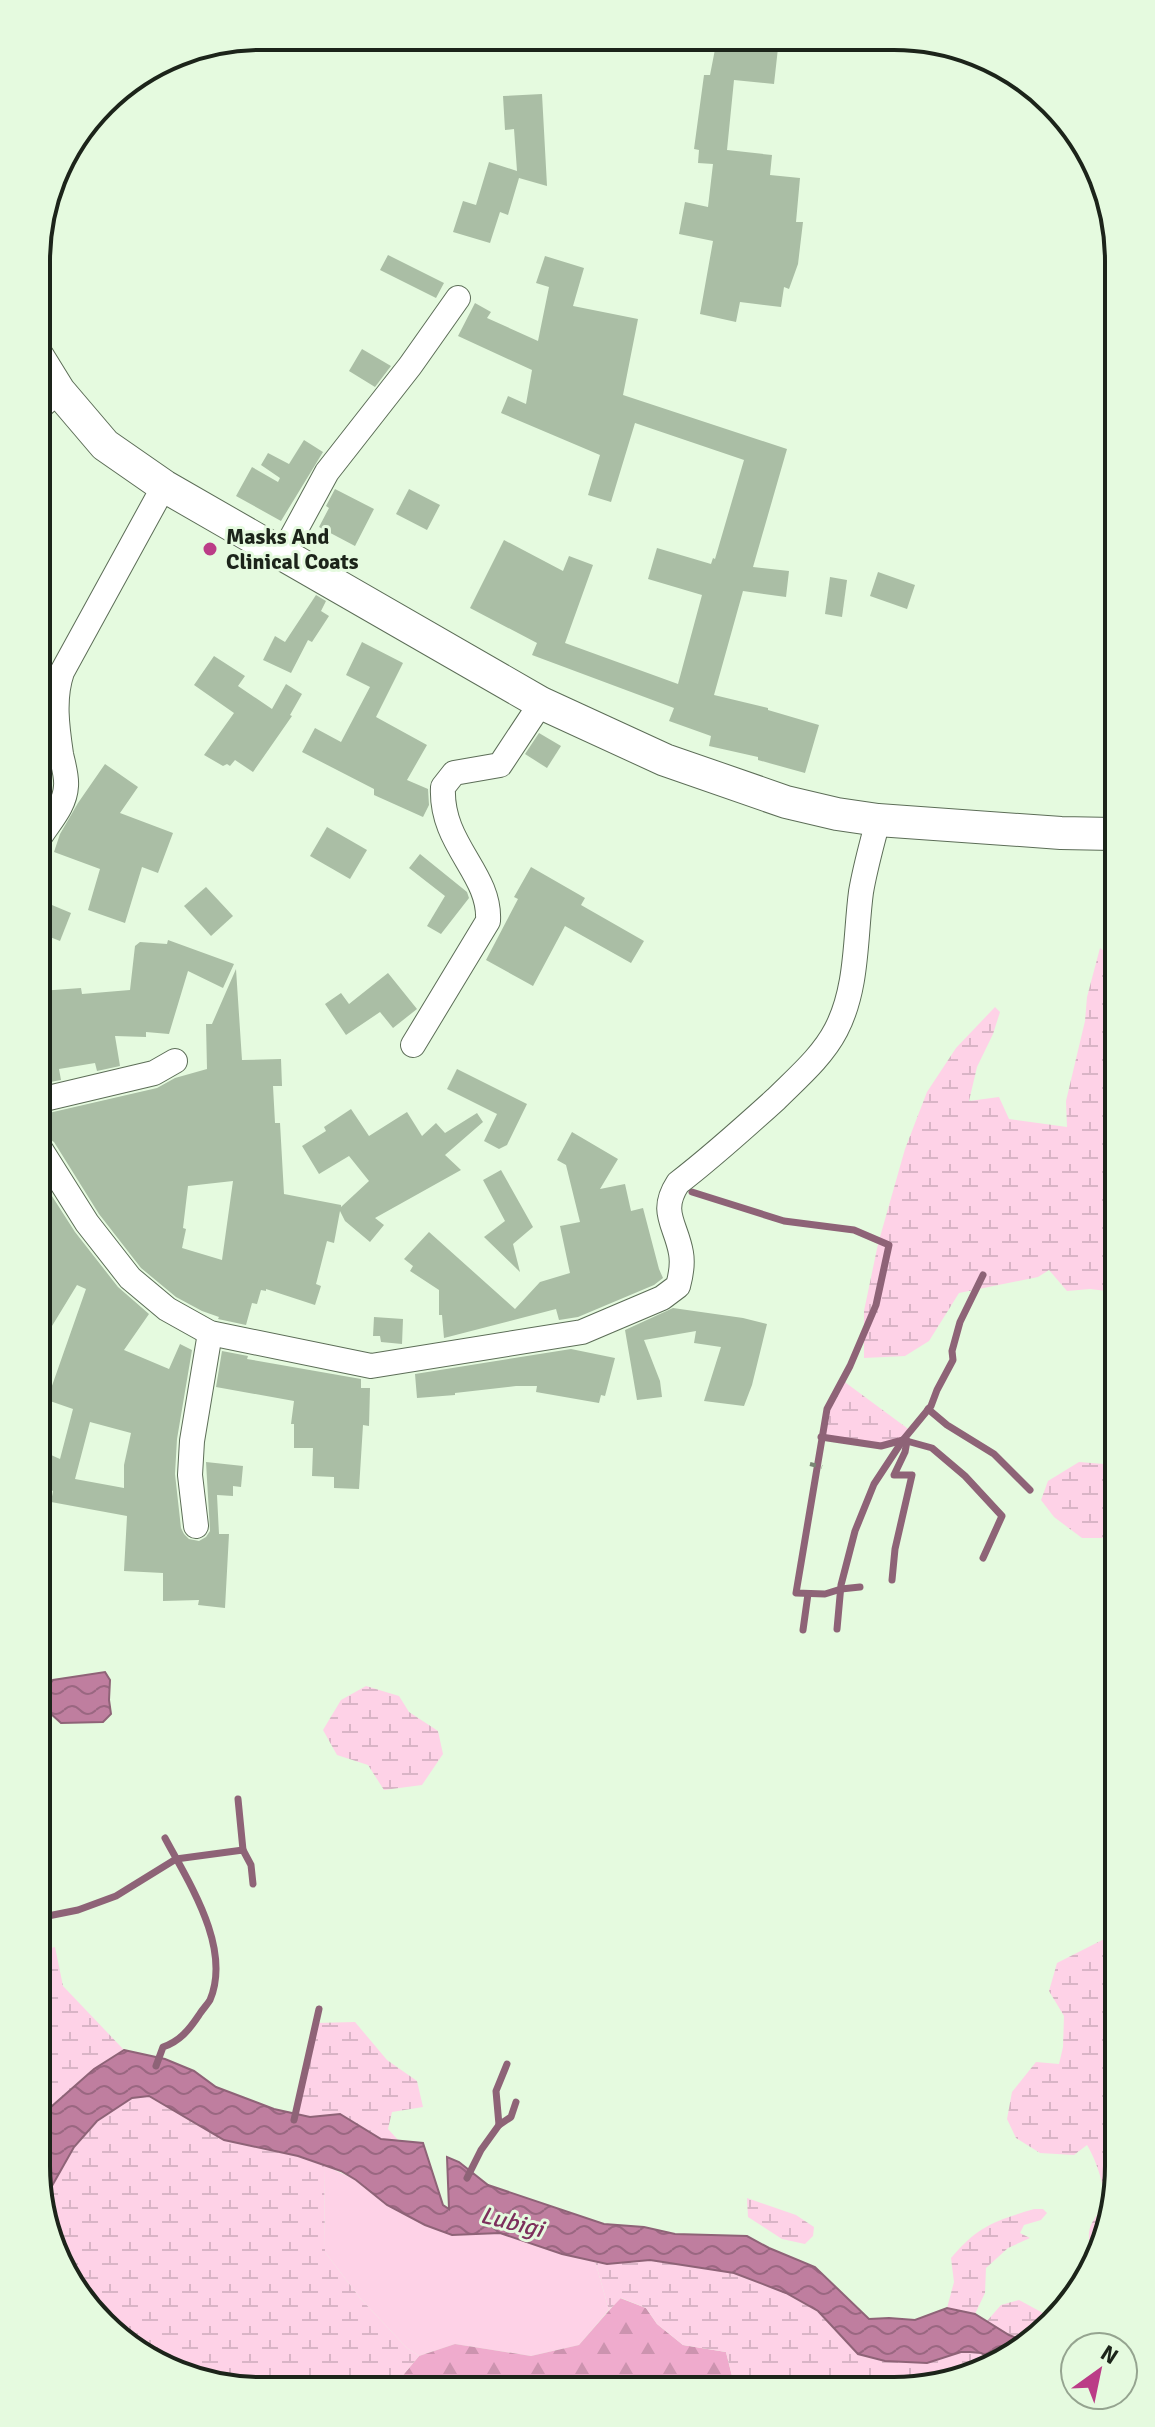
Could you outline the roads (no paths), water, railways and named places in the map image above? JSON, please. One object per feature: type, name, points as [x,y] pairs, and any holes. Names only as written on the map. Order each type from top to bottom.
[{"type":"street","points":[[282,555],[327,472],[410,366],[458,298]]},
{"type":"street","points":[[50,401],[105,445],[164,486],[282,555],[541,703],[665,760],[786,802],[837,814],[878,820],[1105,834]]},
{"type":"street","points":[[50,823],[57,813],[67,784],[56,716],[58,683],[164,486]]},
{"type":"street","points":[[413,1045],[488,921],[487,901],[446,820],[443,787],[454,773],[500,765],[541,703]]},
{"type":"street","points":[[50,1165],[80,1214],[130,1278],[167,1309],[210,1333],[371,1366],[582,1332],[662,1298],[678,1286],[682,1271],[681,1253],[670,1220],[668,1205],[671,1194],[678,1183],[794,1081],[819,1056],[836,1030],[853,973],[861,890],[878,820]]},
{"type":"street","points":[[50,1098],[154,1073],[175,1061]]},
{"type":"street","points":[[196,1526],[190,1475],[192,1441],[210,1333]]},
{"type":"water","points":[[105,1672],[110,1680],[111,1714],[103,1722],[61,1723],[50,1713],[50,1684],[53,1680]]},
{"type":"water","name":"Lubigi","points":[[124,2050],[165,2059],[194,2071],[216,2087],[274,2109],[310,2117],[340,2114],[381,2139],[423,2143],[443,2205],[449,2209],[447,2157],[459,2162],[488,2185],[604,2224],[644,2227],[675,2234],[747,2236],[815,2267],[869,2319],[915,2320],[947,2308],[975,2314],[1016,2338],[986,2356],[961,2352],[927,2363],[885,2361],[858,2354],[818,2311],[786,2293],[734,2273],[650,2260],[607,2264],[562,2254],[500,2233],[452,2235],[387,2205],[341,2171],[298,2156],[224,2140],[149,2096],[132,2098],[97,2121],[74,2147],[51,2187],[50,2108],[94,2069]]},
{"type":"waterway","points":[[692,1192],[784,1221],[854,1230],[889,1245],[876,1305],[850,1366],[827,1409],[796,1593],[825,1594],[860,1587]]},
{"type":"waterway","points":[[837,1629],[841,1585],[855,1531],[874,1484],[903,1440],[931,1406],[953,1360],[952,1351],[960,1322],[983,1275]]},
{"type":"waterway","points":[[928,1409],[947,1425],[994,1454],[1030,1490]]},
{"type":"waterway","points":[[821,1437],[881,1446],[903,1440],[932,1448],[965,1476],[1002,1516],[983,1558]]},
{"type":"waterway","points":[[892,1580],[895,1549],[912,1475],[894,1475],[907,1441]]},
{"type":"waterway","points":[[803,1630],[808,1594]]},
{"type":"waterway","points":[[238,1799],[243,1850]]},
{"type":"waterway","points":[[156,2066],[163,2047],[184,2034],[209,2002],[216,1959],[205,1916],[165,1838]]},
{"type":"waterway","points":[[50,1916],[78,1910],[116,1896],[176,1859],[243,1850],[251,1865],[253,1884]]},
{"type":"waterway","points":[[294,2120],[319,2009]]},
{"type":"waterway","points":[[467,2178],[481,2150],[499,2125],[496,2091],[507,2064]]},
{"type":"waterway","points":[[499,2125],[511,2117],[516,2102]]},
{"type":"place","name":"Masks And Clinical Coats","points":[[210,549]]}]
